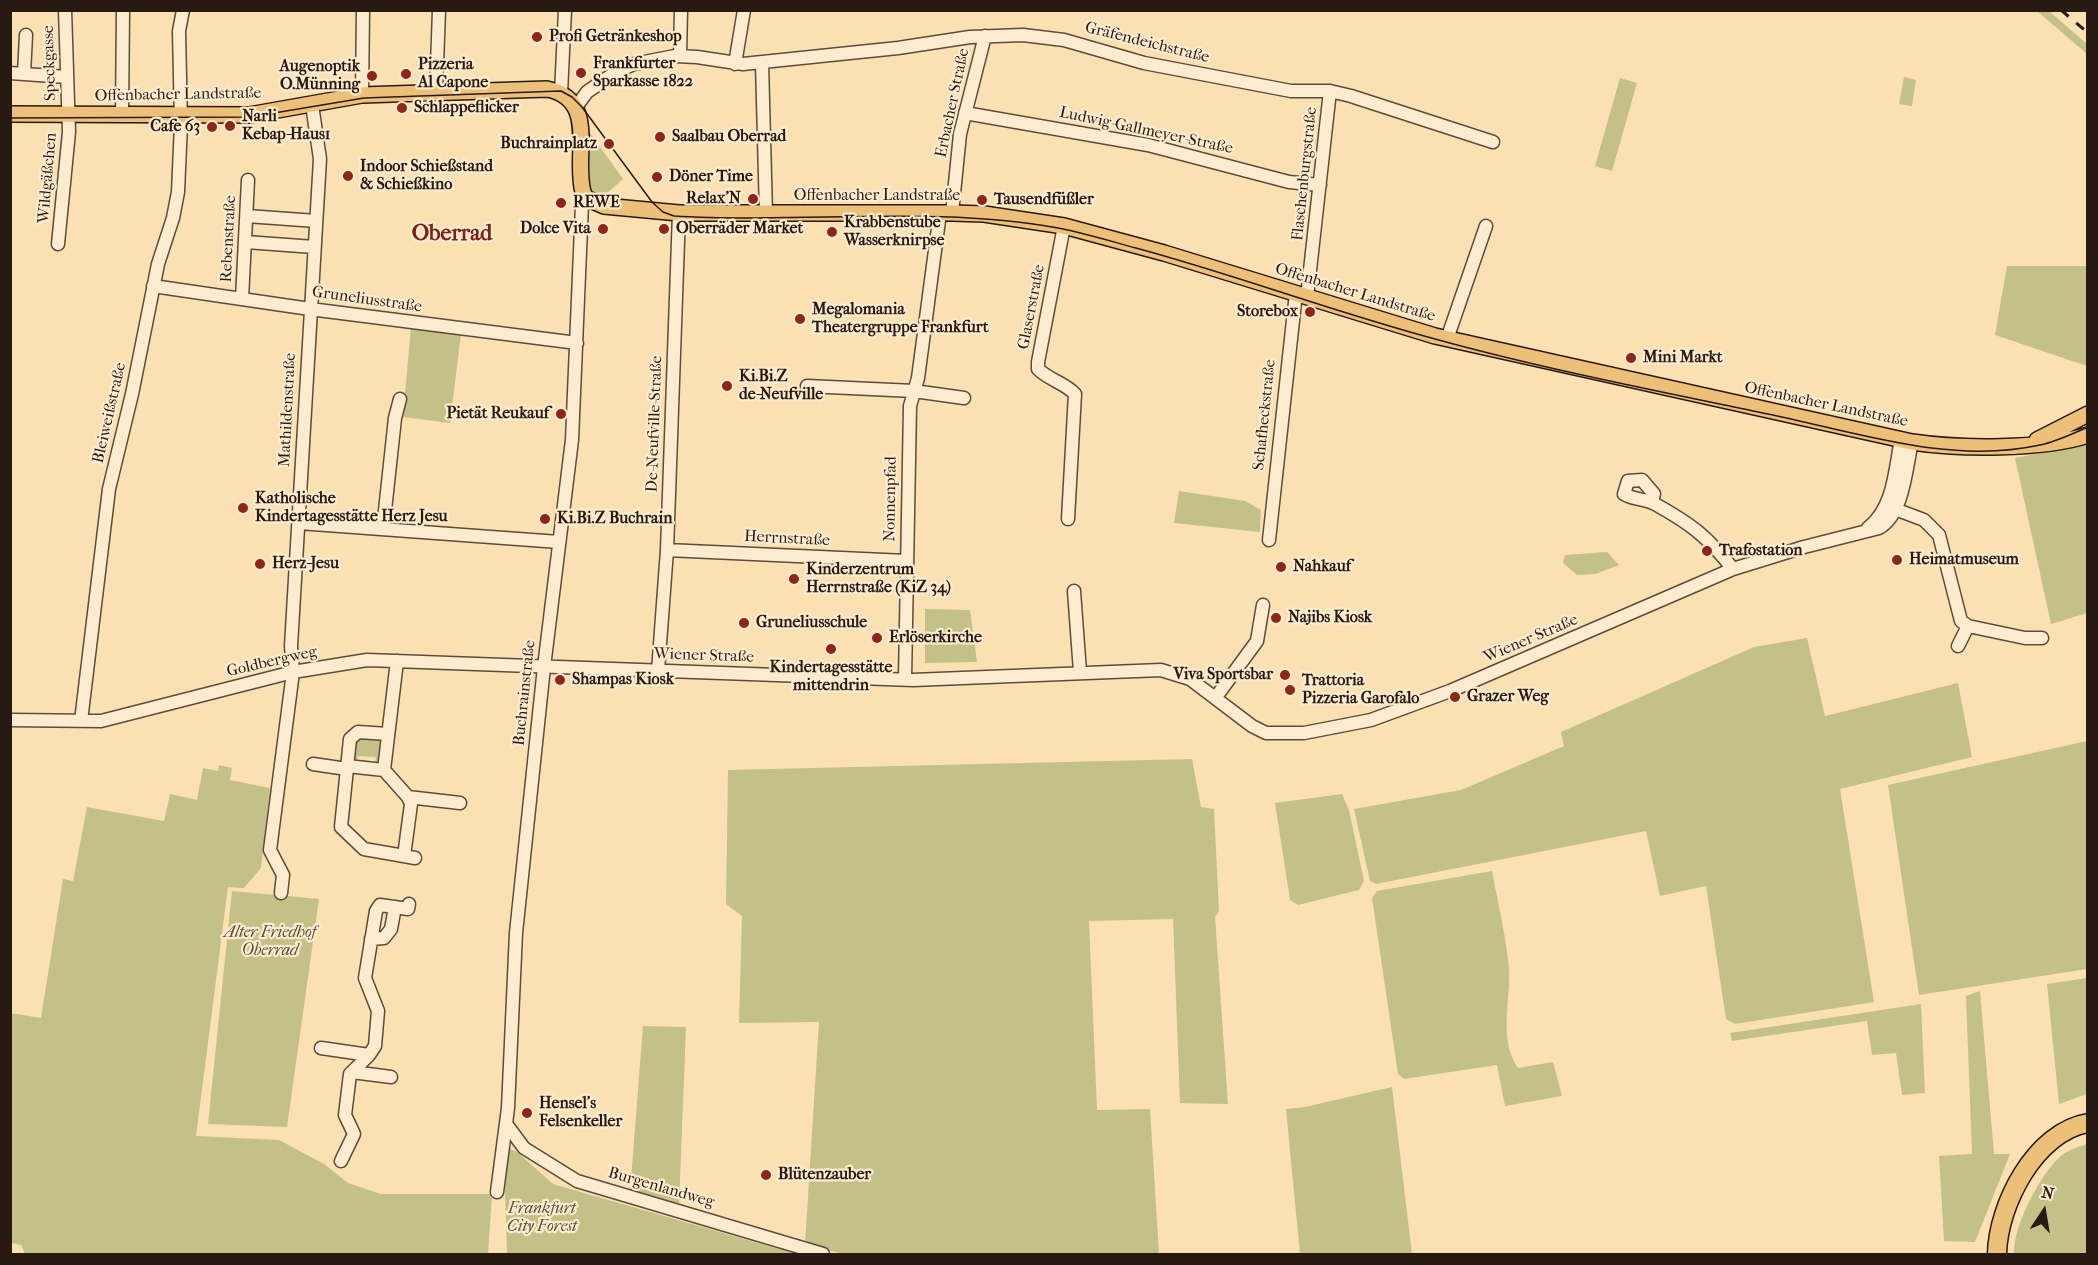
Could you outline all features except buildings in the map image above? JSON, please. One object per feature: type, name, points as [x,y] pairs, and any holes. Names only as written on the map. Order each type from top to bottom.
[{"type":"highway","points":[[1997,1254],[2002,1223],[2028,1166],[2054,1136],[2088,1123]]},
{"type":"highway","points":[[2004,1254],[2006,1232],[2011,1217],[2035,1169],[2056,1143],[2088,1129]]},
{"type":"main road","name":"Offenbacher Landstraße","points":[[10,114],[249,115],[362,95],[541,89],[561,93]]},
{"type":"main road","points":[[561,93],[576,107],[580,128],[580,183],[586,198],[604,206],[673,213]]},
{"type":"main road","name":"Offenbacher Landstraße","points":[[673,213],[984,214],[1064,226],[1447,339],[1906,440],[1963,447],[2029,443],[2088,435]]},
{"type":"main road","name":"Offenbacher Landstraße","points":[[2029,443],[2088,414]]},
{"type":"street","name":"Speckgasse","points":[[65,10],[69,114]]},
{"type":"street","points":[[122,115],[123,10]]},
{"type":"street","name":"Bleiweißstraße","points":[[81,721],[109,489],[132,394],[153,286],[173,218],[178,192],[181,116],[180,31],[183,10]]},
{"type":"street","points":[[362,95],[363,10]]},
{"type":"street","points":[[436,93],[439,10]]},
{"type":"street","points":[[561,93],[565,10]]},
{"type":"street","points":[[680,56],[681,10]]},
{"type":"street","points":[[735,64],[744,10]]},
{"type":"street","points":[[24,74],[26,35]]},
{"type":"street","name":"Gräfendeichstraße","points":[[576,107],[587,92],[616,72],[634,64],[680,56],[735,64],[762,63],[985,36],[1042,36],[1087,45],[1144,63],[1280,89],[1306,93],[1330,91],[1352,96],[1493,142]]},
{"type":"street","name":"Erbacher Straße","points":[[946,213],[965,113],[985,36]]},
{"type":"street","points":[[762,63],[766,214]]},
{"type":"street","points":[[10,73],[67,77]]},
{"type":"street","name":"Flaschenburgstraße","points":[[1301,295],[1320,185],[1330,91]]},
{"type":"street","name":"Mathildenstraße","points":[[281,893],[284,875],[270,850],[293,672],[291,646],[320,159],[312,105]]},
{"type":"street","name":"Ludwig-Gallmeyer-Straße","points":[[965,113],[1148,145],[1290,182],[1320,185]]},
{"type":"street","name":"Wildgäßchen","points":[[58,244],[68,151],[69,114]]},
{"type":"street","name":"Rebenstraße","points":[[242,299],[248,180]]},
{"type":"street","name":"Buchrainstraße","points":[[496,1192],[507,1125],[516,933],[544,667],[572,440],[582,204],[586,198]]},
{"type":"street","name":"De-Neufville-Straße","points":[[658,671],[667,550],[673,213]]},
{"type":"street","name":"Nonnenpfad","points":[[905,679],[910,406],[918,378],[946,213]]},
{"type":"street","points":[[247,216],[316,222]]},
{"type":"street","name":"Glaserstraße","points":[[1064,226],[1038,369],[1047,378],[1075,394],[1068,519]]},
{"type":"street","points":[[1447,339],[1486,226]]},
{"type":"street","points":[[246,242],[314,247]]},
{"type":"street","name":"Gruneliusstraße","points":[[153,286],[310,309],[577,343]]},
{"type":"street","name":"Schafheckstraße","points":[[1269,540],[1301,295]]},
{"type":"street","points":[[807,386],[914,391],[964,398]]},
{"type":"street","points":[[383,529],[395,418],[400,399]]},
{"type":"street","name":"Wiener Straße","points":[[544,667],[905,679],[1161,670],[1190,679],[1252,726],[1266,733],[1304,733],[1371,720],[1450,692],[1733,569],[1804,547],[1861,533],[1891,507],[1906,440]]},
{"type":"street","points":[[1652,502],[1706,536],[1733,569]]},
{"type":"street","points":[[1891,507],[1924,520],[1939,535],[1961,621],[1968,626],[2025,638],[2042,638]]},
{"type":"street","points":[[299,523],[559,542]]},
{"type":"street","name":"Herrnstraße","points":[[667,550],[906,561]]},
{"type":"street","points":[[1074,591],[1080,672]]},
{"type":"street","points":[[1216,697],[1257,641],[1263,605]]},
{"type":"street","points":[[1958,646],[1968,626]]},
{"type":"street","points":[[384,770],[397,661]]},
{"type":"street","name":"Goldbergweg","points":[[10,720],[101,721],[293,672],[348,662],[397,661],[544,667]]},
{"type":"street","points":[[313,764],[347,767],[384,770],[408,797],[411,804],[410,857],[364,849],[341,827],[347,767],[353,735],[358,732],[388,734]]},
{"type":"street","points":[[408,797],[460,803]]},
{"type":"street","points":[[341,1161],[353,1138],[345,1109],[352,1072],[375,1046],[378,1011],[365,978],[376,911],[380,905],[408,909],[408,904]]},
{"type":"street","points":[[371,939],[384,938],[391,929],[395,907]]},
{"type":"street","points":[[321,1048],[369,1055]]},
{"type":"street","points":[[352,1072],[391,1077]]},
{"type":"street","name":"Burgenlandweg","points":[[507,1125],[524,1148],[577,1181],[823,1254]]},
{"type":"green space","points":[[2037,11],[2049,11],[2087,44],[2087,54]]},
{"type":"green space","points":[[1904,77],[1916,80],[1912,106],[1899,104]]},
{"type":"green space","points":[[1620,78],[1637,83],[1612,171],[1595,166]]},
{"type":"green space","points":[[588,130],[623,179],[605,195],[594,192],[590,187]]},
{"type":"green space","points":[[2007,266],[2087,266],[2087,366],[1995,335]]},
{"type":"green space","points":[[411,327],[461,334],[450,423],[403,417]]},
{"type":"green space","points":[[2087,444],[2087,613],[2051,624],[2015,458]]},
{"type":"green space","points":[[1179,491],[1245,501],[1261,510],[1260,532],[1174,523]]},
{"type":"green space","points":[[1607,552],[1619,565],[1595,574],[1577,575],[1563,563],[1565,555]]},
{"type":"green space","points":[[925,609],[970,610],[977,662],[925,663]]},
{"type":"green space","points":[[1807,638],[1825,716],[1958,683],[1972,757],[1840,789],[1874,1002],[1735,1024],[1726,1019],[1706,886],[1660,896],[1646,831],[1376,884],[1370,881],[1354,809],[1461,790],[1564,746],[1561,732],[1754,647]]},
{"type":"green space","points":[[356,738],[381,738],[383,741],[379,764],[375,765],[376,757],[358,756],[357,763],[355,761],[353,751]]},
{"type":"green space","points":[[2087,741],[2087,969],[1919,995],[1888,785]]},
{"type":"green space","points":[[1192,759],[1201,807],[1214,809],[1219,911],[1215,917],[1228,1104],[1180,1103],[1173,919],[1089,921],[1097,1110],[1150,1109],[1159,1254],[843,1254],[805,1244],[819,1022],[739,1023],[742,916],[726,904],[728,770]]},
{"type":"green space","points":[[219,765],[232,768],[230,780],[270,788],[261,868],[244,888],[228,887],[196,1136],[279,1140],[324,1164],[348,1183],[381,1194],[492,1194],[488,1254],[25,1254],[21,1245],[11,1243],[10,1013],[41,1018],[63,879],[73,881],[87,807],[164,821],[170,794],[197,800],[203,768],[218,771]]},
{"type":"green space","points":[[1342,794],[1349,810],[1364,881],[1359,890],[1298,905],[1290,900],[1275,803]]},
{"type":"green space","points":[[1492,871],[1509,968],[1508,1045],[1518,1068],[1553,1062],[1562,1096],[1505,1106],[1497,1065],[1404,1079],[1398,1074],[1372,898],[1377,891]]},
{"type":"green space","name":"Alter Friedhof Oberrad","points":[[232,891],[319,899],[287,1127],[208,1124]]},
{"type":"green space","points":[[2087,978],[2087,1094],[2059,1104],[2047,984]]},
{"type":"green space","points":[[1980,991],[1994,1154],[2010,1154],[1975,1242],[1944,1241],[1939,1156],[1972,1154],[1966,996]]},
{"type":"green space","points":[[1921,1004],[1925,1093],[1902,1095],[1896,1053],[1872,1055],[1867,1021],[1732,1041],[1730,1033]]},
{"type":"green space","points":[[643,1026],[686,1027],[679,1206],[630,1192]]},
{"type":"green space","points":[[1392,1087],[1412,1254],[1300,1254],[1286,1109],[1305,1107]]},
{"type":"green space","points":[[2087,1144],[2087,1254],[2014,1254],[2023,1216],[2045,1174],[2062,1155]]},
{"type":"green space","name":"Frankfurt City Forest","points":[[508,1148],[517,1152],[553,1184],[796,1254],[507,1254],[505,1191]]},
{"type":"tram line","points":[[10,118],[250,117],[364,98],[561,91],[572,97],[582,107],[652,202],[663,212],[674,216],[722,218],[915,216],[1010,221],[1058,228],[1211,270],[1360,317],[1476,350],[1903,444],[1971,451],[2006,450],[2046,444],[2088,427]]},
{"type":"railway","points":[[2061,10],[2088,33]]},
{"type":"place","name":"Profi Getränkeshop","points":[[537,37]]},
{"type":"place","name":"Frankfurter Sparkasse 1822","points":[[581,73]]},
{"type":"place","name":"Pizzeria Al Capone","points":[[406,74]]},
{"type":"place","name":"Augenoptik O.Münning","points":[[372,76]]},
{"type":"place","name":"Schlappeflicker","points":[[402,108]]},
{"type":"place","name":"Narli Kebap-Haus1","points":[[230,126]]},
{"type":"place","name":"Cafe 63","points":[[212,127]]},
{"type":"place","name":"Saalbau Oberrad","points":[[660,137]]},
{"type":"place","name":"Buchrainplatz","points":[[609,144]]},
{"type":"place","name":"Indoor Schießstand & Schießkino","points":[[348,176]]},
{"type":"place","name":"Döner Time","points":[[657,177]]},
{"type":"place","name":"Relax'N","points":[[753,199]]},
{"type":"place","name":"Tausendfüßler","points":[[982,200]]},
{"type":"place","name":"REWE","points":[[561,203]]},
{"type":"place","name":"Dolce Vita","points":[[603,229]]},
{"type":"place","name":"Oberräder Market","points":[[664,229]]},
{"type":"place","name":"Krabbenstube Wasserknirpse","points":[[832,232]]},
{"type":"place","name":"Storebox","points":[[1310,312]]},
{"type":"place","name":"Megalomania Theatergruppe Frankfurt","points":[[800,319]]},
{"type":"place","name":"Mini Markt","points":[[1631,358]]},
{"type":"place","name":"Ki.Bi.Z de-Neufville","points":[[727,386]]},
{"type":"place","name":"Pietät Reukauf","points":[[561,414]]},
{"type":"place","name":"Katholische Kindertagesstätte Herz Jesu","points":[[243,508]]},
{"type":"place","name":"Ki.Bi.Z Buchrain","points":[[545,519]]},
{"type":"place","name":"Trafostation","points":[[1707,551]]},
{"type":"place","name":"Heimatmuseum","points":[[1897,560]]},
{"type":"place","name":"Herz-Jesu","points":[[260,564]]},
{"type":"place","name":"Nahkauf","points":[[1281,567]]},
{"type":"place","name":"Kinderzentrum Herrnstraße (KiZ 34)","points":[[794,579]]},
{"type":"place","name":"Najibs Kiosk","points":[[1276,618]]},
{"type":"place","name":"Gruneliusschule","points":[[744,623]]},
{"type":"place","name":"Erlöserkirche","points":[[877,638]]},
{"type":"place","name":"Kindertagesstätte mittendrin","points":[[831,649]]},
{"type":"place","name":"Viva Sportsbar","points":[[1285,675]]},
{"type":"place","name":"Shampas Kiosk","points":[[560,680]]},
{"type":"place","name":"Trattoria Pizzeria Garofalo","points":[[1290,690]]},
{"type":"place","name":"Grazer Weg","points":[[1455,697]]},
{"type":"place","name":"Hensel's Felsenkeller","points":[[527,1113]]},
{"type":"place","name":"Blütenzauber","points":[[766,1175]]},
{"type":"district","name":"Oberrad","points":[[452,235]]}]
